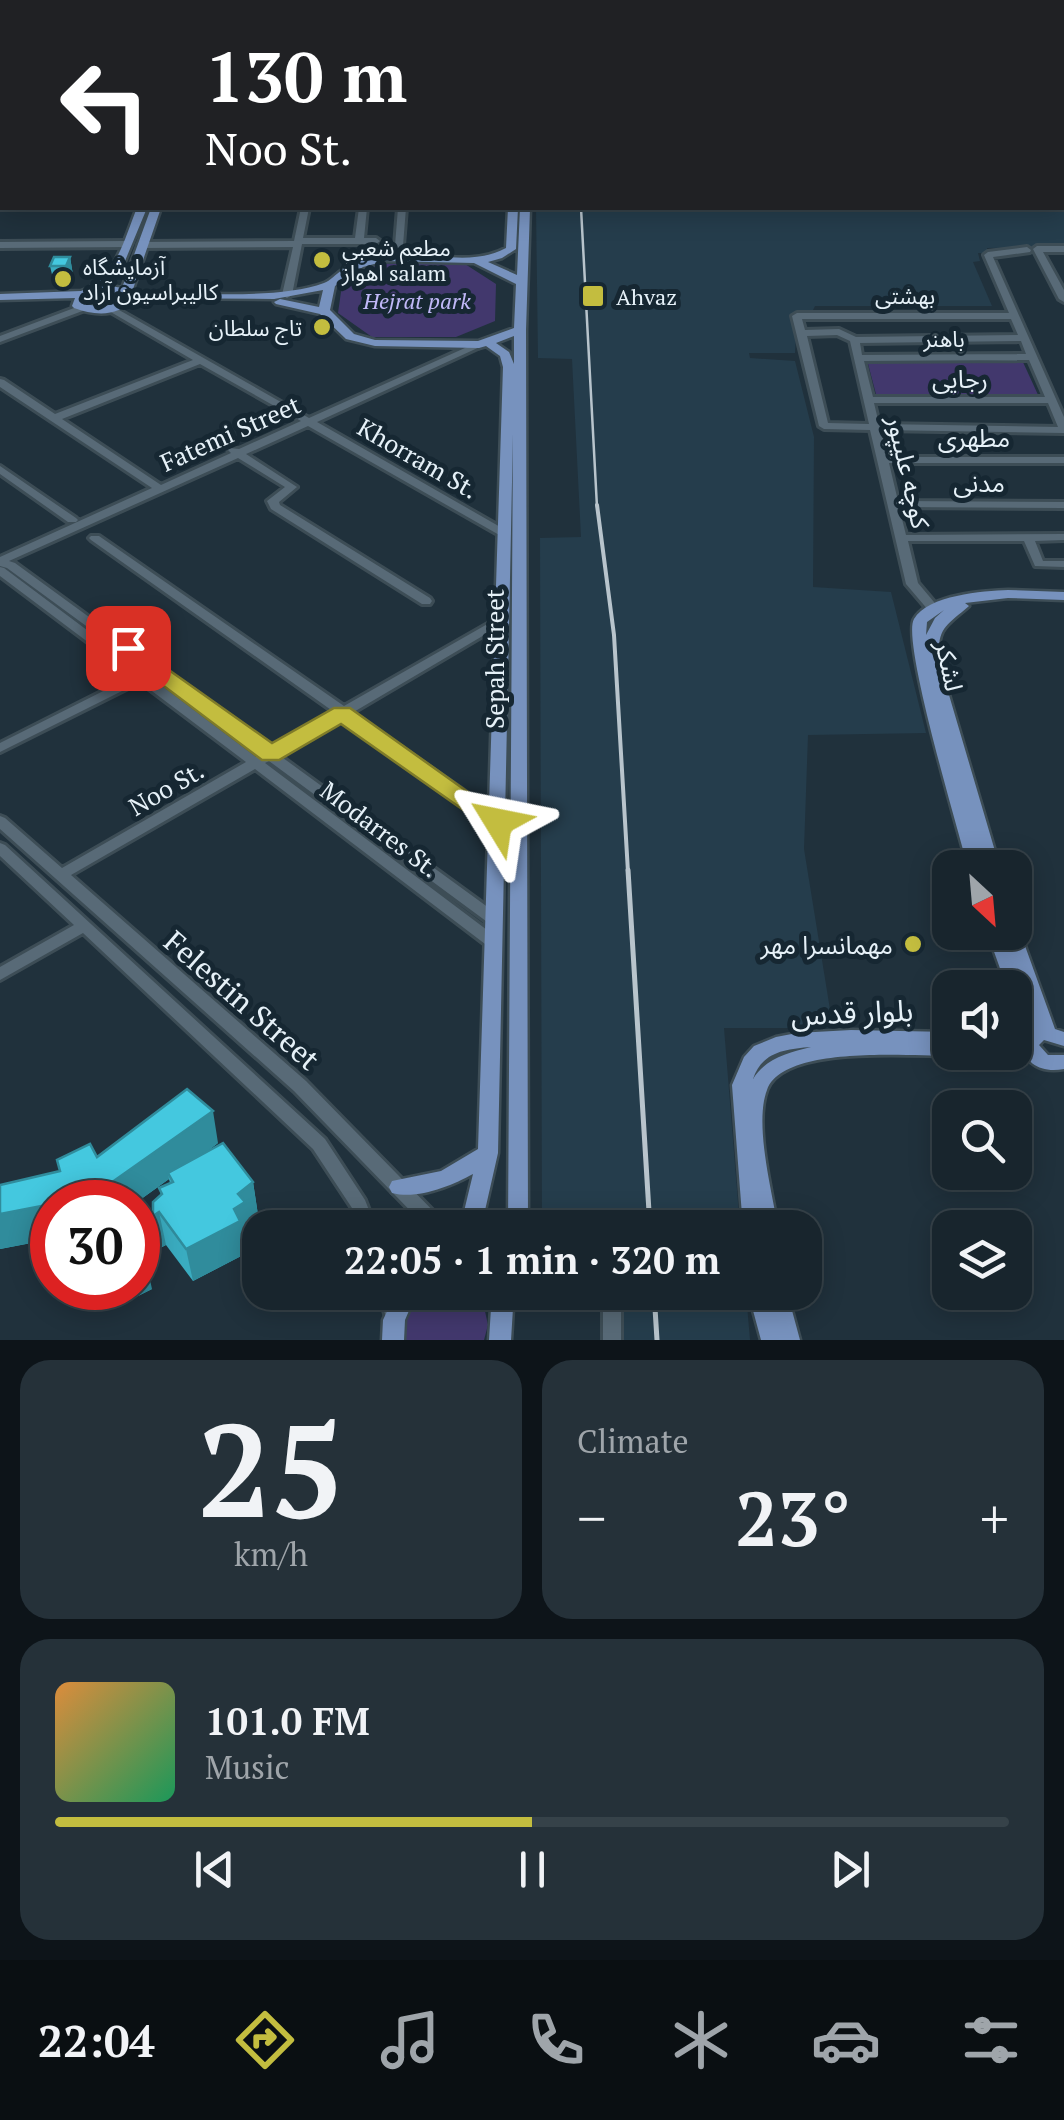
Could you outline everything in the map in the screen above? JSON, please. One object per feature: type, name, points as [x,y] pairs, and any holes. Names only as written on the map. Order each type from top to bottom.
[{"type":"main road","points":[[82,300],[116,273],[141,210]]},
{"type":"main road","points":[[122,300],[155,210]]},
{"type":"main road","points":[[82,300],[108,288],[122,300],[286,295],[330,285],[363,262],[497,257],[511,250],[513,210]]},
{"type":"main road","points":[[473,259],[522,282],[525,210]]},
{"type":"main road","name":"Sepah Street","points":[[518,1210],[522,282]]},
{"type":"main road","points":[[324,311],[330,285]]},
{"type":"main road","points":[[0,300],[273,302],[324,311],[340,329],[361,342],[485,344],[520,330]]},
{"type":"main road","name":"Sepah Street","points":[[474,1210],[488,1153],[508,360],[485,344]]},
{"type":"main road","name":"لشکر","points":[[972,850],[918,633],[920,620],[934,608],[976,596],[1064,598]]},
{"type":"main road","name":"لشکر","points":[[987,850],[932,661],[930,636],[941,616],[961,606],[1064,598]]},
{"type":"main road","points":[[1002,950],[1042,1061],[1064,1062]]},
{"type":"main road","points":[[1015,950],[1033,1040]]},
{"type":"main road","name":"بلوار قدس","points":[[752,1210],[742,1085],[748,1064],[761,1051],[794,1042],[932,1039]]},
{"type":"main road","name":"بلوار قدس","points":[[766,1210],[754,1122],[757,1086],[777,1064],[815,1052],[932,1049]]},
{"type":"main road","points":[[399,1186],[433,1184],[464,1172],[488,1153]]},
{"type":"main road","points":[[499,1310],[501,1337]]},
{"type":"main road","points":[[501,1337],[507,1310]]},
{"type":"main road","points":[[764,1310],[772,1340]]},
{"type":"main road","points":[[781,1310],[789,1340]]},
{"type":"street","points":[[286,295],[305,210]]},
{"type":"street","points":[[358,242],[363,210]]},
{"type":"street","points":[[398,258],[402,210]]},
{"type":"street","points":[[142,244],[376,242]]},
{"type":"street","points":[[0,245],[127,244]]},
{"type":"street","points":[[800,333],[824,426],[1064,430],[988,255],[1064,249]]},
{"type":"street","points":[[1032,250],[1064,299]]},
{"type":"street","points":[[0,337],[82,300]]},
{"type":"street","name":"Khorram St.","points":[[122,300],[200,360],[504,534]]},
{"type":"street","name":"بهشتی","points":[[1013,316],[797,316],[800,333],[838,332],[854,340],[1021,338]]},
{"type":"street","name":"کوچه علیپور","points":[[854,340],[912,584],[934,608]]},
{"type":"street","name":"Fatemi Street","points":[[305,420],[434,358],[439,350],[434,344]]},
{"type":"street","name":"Fatemi Street","points":[[0,552],[485,344]]},
{"type":"street","name":"باهنر","points":[[859,358],[1030,357]]},
{"type":"street","points":[[54,418],[200,360]]},
{"type":"street","points":[[0,382],[156,486]]},
{"type":"street","name":"رجایی","points":[[869,400],[1050,400]]},
{"type":"street","points":[[235,451],[292,487],[272,501],[275,507],[426,601]]},
{"type":"street","name":"مطهری","points":[[883,460],[1064,460]]},
{"type":"street","points":[[0,469],[72,520]]},
{"type":"street","name":"Fatemi Street","points":[[0,565],[156,486]]},
{"type":"street","name":"مدنی","points":[[894,504],[1064,504]]},
{"type":"street","points":[[1028,537],[1039,564],[1064,564]]},
{"type":"street","points":[[902,538],[1064,537]]},
{"type":"street","points":[[95,538],[498,822]]},
{"type":"street","name":"Modarres St.","points":[[0,565],[11,565],[158,669],[495,920]]},
{"type":"street","name":"Modarres St.","points":[[0,565],[494,943]]},
{"type":"street","name":"Noo St.","points":[[60,875],[502,621]]},
{"type":"street","points":[[0,748],[158,669]]},
{"type":"street","name":"Felestin Street","points":[[0,821],[300,1086],[422,1210]]},
{"type":"street","name":"Felestin Street","points":[[0,848],[319,1144],[361,1210]]},
{"type":"street","points":[[0,974],[84,926]]},
{"type":"street","points":[[145,983],[166,971]]},
{"type":"street","points":[[612,1310],[612,1340]]},
{"type":"shaded area","points":[[536,210],[1064,210],[1064,247],[987,248],[989,253],[978,253],[980,261],[973,262],[992,306],[815,306],[811,314],[797,316],[795,353],[749,353],[750,358],[795,361],[814,437],[813,587],[891,592],[926,733],[808,735],[804,849],[833,1028],[724,1028],[739,1210],[542,1210],[540,538],[581,537],[572,359],[538,358]]},
{"type":"shaded area","points":[[747,1310],[750,1340],[624,1340],[621,1311]]},
{"type":"green space","name":"Hejrat park","points":[[375,264],[465,264],[496,284],[495,321],[456,337],[372,337],[338,313],[342,285]]},
{"type":"green space","points":[[867,360],[1022,360],[1039,397],[877,398]]},
{"type":"green space","points":[[411,1310],[485,1310],[488,1325],[484,1340],[406,1340],[406,1319]]},
{"type":"building","points":[[54,257],[70,257],[66,266],[50,266]]},
{"type":"building","points":[[187,1089],[213,1111],[115,1180],[30,1180],[30,1208],[0,1214],[0,1185],[60,1171],[57,1160],[90,1144],[97,1157]]},
{"type":"building","points":[[223,1143],[253,1182],[238,1194],[245,1202],[234,1209],[240,1221],[186,1249],[160,1213],[160,1188],[173,1182],[168,1173]]},
{"type":"railway","points":[[581,210],[597,507]]},
{"type":"railway","points":[[597,505],[614,635],[628,872]]},
{"type":"railway","points":[[628,870],[649,1210]]},
{"type":"railway","points":[[655,1310],[657,1340]]},
{"type":"place","name":"مطعم شعبي اهواز salam","points":[[322,260]]},
{"type":"place","name":"آزمایشگاه کالیبراسیون آراد","points":[[63,279]]},
{"type":"place","name":"Ahvaz","points":[[593,296]]},
{"type":"place","name":"تاج سلطان","points":[[322,327]]},
{"type":"place","name":"مهمانسرا مهر","points":[[913,944]]},
{"type":"route","points":[[128,648],[271,754],[342,713],[498,822]]}]
